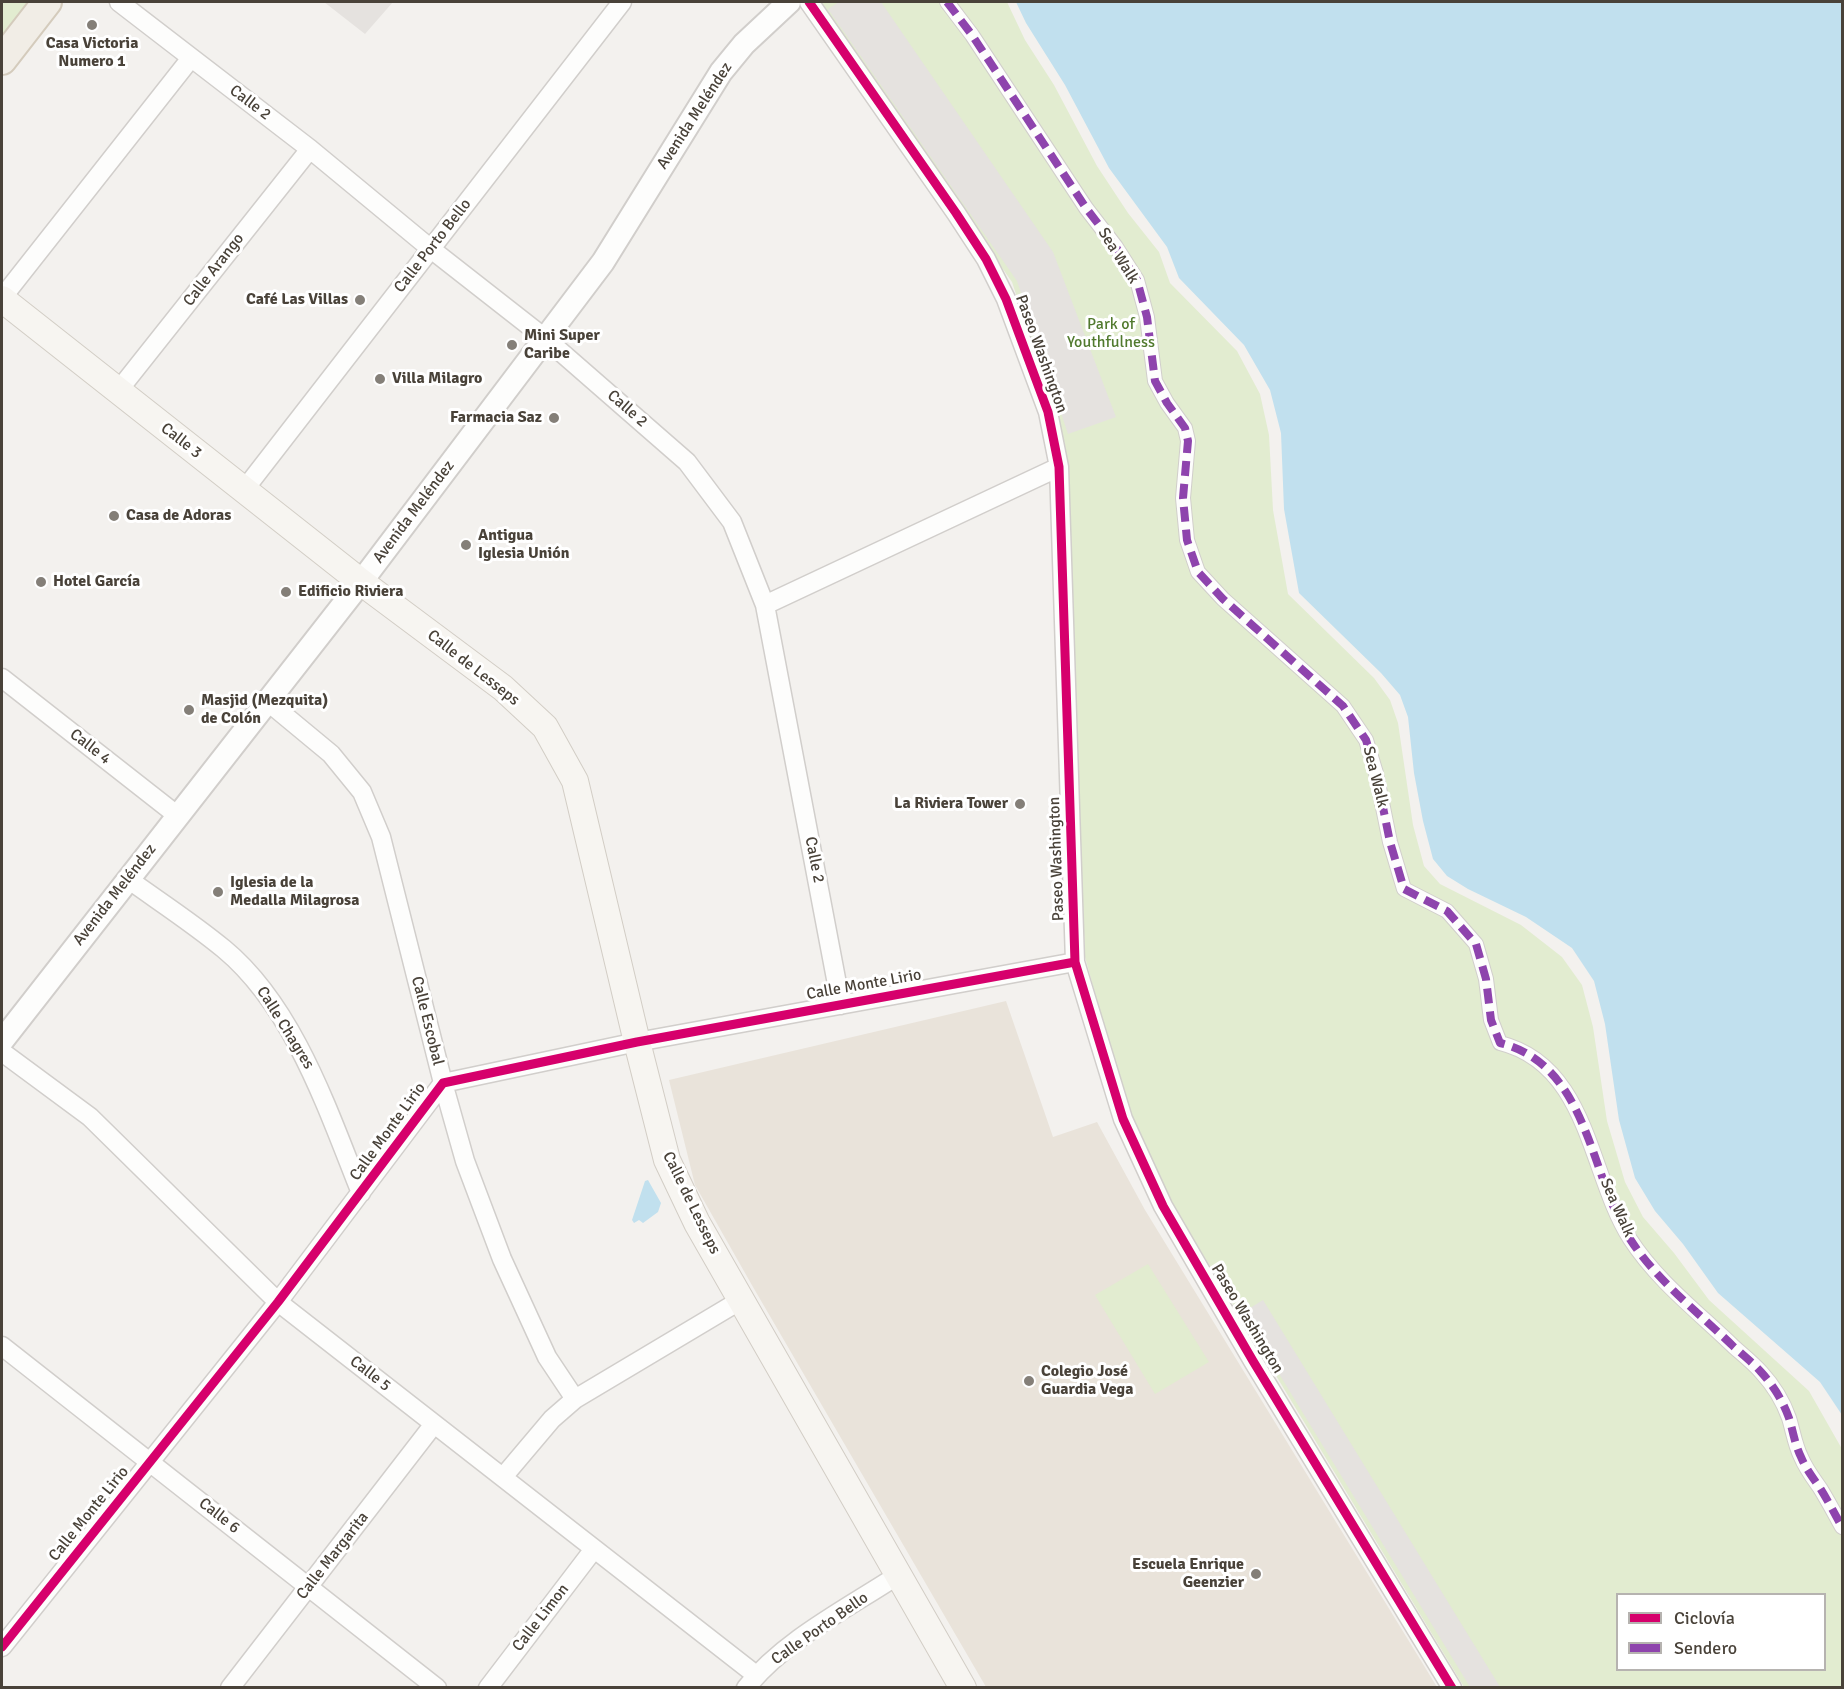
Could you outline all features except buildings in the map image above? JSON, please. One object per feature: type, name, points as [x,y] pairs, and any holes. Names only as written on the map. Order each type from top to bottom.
[{"type":"main road","points":[[2,60],[47,2]]},
{"type":"main road","name":"Calle 3","points":[[2,298],[361,582]]},
{"type":"main road","name":"Calle de Lesseps","points":[[361,582],[503,688],[545,727],[575,780],[667,1160],[698,1223],[741,1300],[963,1688]]},
{"type":"street","name":"Calle 2","points":[[119,2],[310,149],[431,249],[546,339],[687,462],[732,522],[765,605],[841,1005]]},
{"type":"street","name":"Calle Porto Bello","points":[[244,490],[622,2]]},
{"type":"street","name":"Avenida Meléndez","points":[[2,1041],[361,582],[546,339],[603,262],[721,72],[744,44],[789,2]]},
{"type":"street","name":"Paseo Washington","points":[[809,2],[986,259],[1006,299],[1048,412],[1059,467],[1075,962],[1123,1119],[1163,1206],[1253,1360],[1452,1688]]},
{"type":"street","name":"Sea Walk","points":[[947,2],[994,67],[1086,208],[1116,247],[1137,280],[1147,317],[1155,381],[1185,428],[1188,441],[1183,498],[1187,540],[1198,572],[1222,600],[1343,706],[1366,740],[1376,773],[1390,842],[1404,889],[1447,911],[1476,944],[1486,979],[1491,1020],[1500,1043],[1515,1047],[1538,1061],[1556,1078],[1577,1111],[1615,1211],[1630,1239],[1646,1261],[1760,1371],[1776,1391],[1788,1416],[1806,1469],[1842,1527]]},
{"type":"street","points":[[2,298],[191,58]]},
{"type":"street","name":"Calle Arango","points":[[118,391],[310,149]]},
{"type":"street","points":[[765,605],[1059,467]]},
{"type":"street","name":"Calle 4","points":[[2,678],[178,816]]},
{"type":"street","name":"Calle Escobal","points":[[267,701],[331,754],[362,792],[381,837],[465,1161],[502,1258],[547,1357],[575,1399]]},
{"type":"street","name":"Calle Chagres","points":[[128,879],[225,950],[259,985],[288,1029],[314,1076],[361,1193]]},
{"type":"street","name":"Calle Monte Lirio","points":[[2,1647],[278,1302],[443,1083],[637,1042],[1075,962]]},
{"type":"street","name":"Calle 5","points":[[2,1052],[90,1117],[278,1302],[594,1549],[751,1681]]},
{"type":"street","points":[[503,1477],[552,1419],[575,1399],[741,1300]]},
{"type":"street","name":"Calle 6","points":[[2,1347],[437,1688]]},
{"type":"street","name":"Calle Margarita","points":[[230,1688],[434,1424]]},
{"type":"street","name":"Calle Limon","points":[[488,1688],[594,1549]]},
{"type":"street","name":"Calle Porto Bello","points":[[751,1681],[797,1640],[898,1575]]},
{"type":"shaded area","points":[[324,2],[393,2],[365,34]]},
{"type":"shaded area","points":[[839,2],[881,2],[1053,252],[1116,417],[1068,434],[1017,281],[828,9]]},
{"type":"shaded area","name":"Colegio José Guardia Vega","points":[[1006,1001],[1053,1137],[1097,1122],[1145,1210],[1437,1687],[986,1687],[695,1185],[669,1080]]},
{"type":"shaded area","points":[[1263,1300],[1500,1687],[1470,1687],[1242,1313]]},
{"type":"green space","points":[[2,2],[29,2],[2,38]]},
{"type":"green space","name":"Park of Youthfulness","points":[[815,2],[1007,2],[1025,40],[1054,85],[1097,166],[1128,213],[1159,252],[1170,283],[1237,351],[1260,394],[1269,435],[1273,510],[1288,594],[1374,678],[1390,700],[1398,723],[1413,825],[1424,866],[1440,884],[1521,925],[1562,957],[1582,985],[1593,1027],[1607,1121],[1625,1182],[1643,1217],[1674,1253],[1709,1300],[1809,1391],[1842,1449],[1842,1687],[1464,1687],[1170,1200],[1128,1113],[1085,957],[1065,444],[1012,282]]},
{"type":"green space","points":[[1148,1264],[1209,1362],[1155,1394],[1095,1295]]},
{"type":"water","points":[[1016,2],[1842,2],[1842,1415],[1820,1382],[1718,1293],[1683,1244],[1655,1211],[1635,1178],[1619,1120],[1605,1024],[1594,981],[1572,948],[1526,917],[1468,889],[1447,876],[1433,859],[1414,773],[1408,717],[1400,695],[1381,673],[1299,593],[1284,509],[1281,433],[1270,390],[1244,345],[1179,278],[1167,247],[1109,168],[1065,85],[1026,23]]},
{"type":"water","points":[[648,1180],[661,1203],[658,1212],[643,1223],[639,1220],[634,1223],[632,1220],[645,1181]]},
{"type":"marked path","points":[[947,2],[972,35],[1086,208],[1116,247],[1137,280],[1147,317],[1155,381],[1185,428],[1188,441],[1183,498],[1187,540],[1198,572],[1223,599],[1343,706],[1366,740],[1376,773],[1390,842],[1404,889],[1447,911],[1476,944],[1486,979],[1491,1020],[1500,1043],[1529,1055],[1552,1074],[1569,1098],[1583,1125],[1616,1213],[1630,1239],[1666,1283],[1755,1365],[1770,1382],[1787,1412],[1803,1461],[1842,1527]]},
{"type":"cycle path","points":[[809,2],[986,259],[1006,299],[1048,412],[1059,467],[1075,962],[1123,1119],[1163,1206],[1253,1361],[1452,1688]]},
{"type":"cycle path","points":[[2,1647],[278,1302],[443,1083],[637,1042],[1075,962]]},
{"type":"place","name":"Casa Victoria Numero 1","points":[[92,25]]},
{"type":"place","name":"Café Las Villas","points":[[360,300]]},
{"type":"place","name":"Mini Super Caribe","points":[[512,345]]},
{"type":"place","name":"Villa Milagro","points":[[380,379]]},
{"type":"place","name":"Farmacia Saz","points":[[554,418]]},
{"type":"place","name":"Casa de Adoras","points":[[114,516]]},
{"type":"place","name":"Antigua Iglesia Unión","points":[[466,545]]},
{"type":"place","name":"Hotel García","points":[[41,582]]},
{"type":"place","name":"Edificio Riviera","points":[[286,592]]},
{"type":"place","name":"Masjid (Mezquita) de Colón","points":[[189,710]]},
{"type":"place","name":"La Riviera Tower","points":[[1020,804]]},
{"type":"place","name":"Iglesia de la Medalla Milagrosa","points":[[218,892]]},
{"type":"place","name":"Colegio José Guardia Vega","points":[[1029,1381]]},
{"type":"place","name":"Escuela Enrique Geenzier","points":[[1256,1574]]}]
